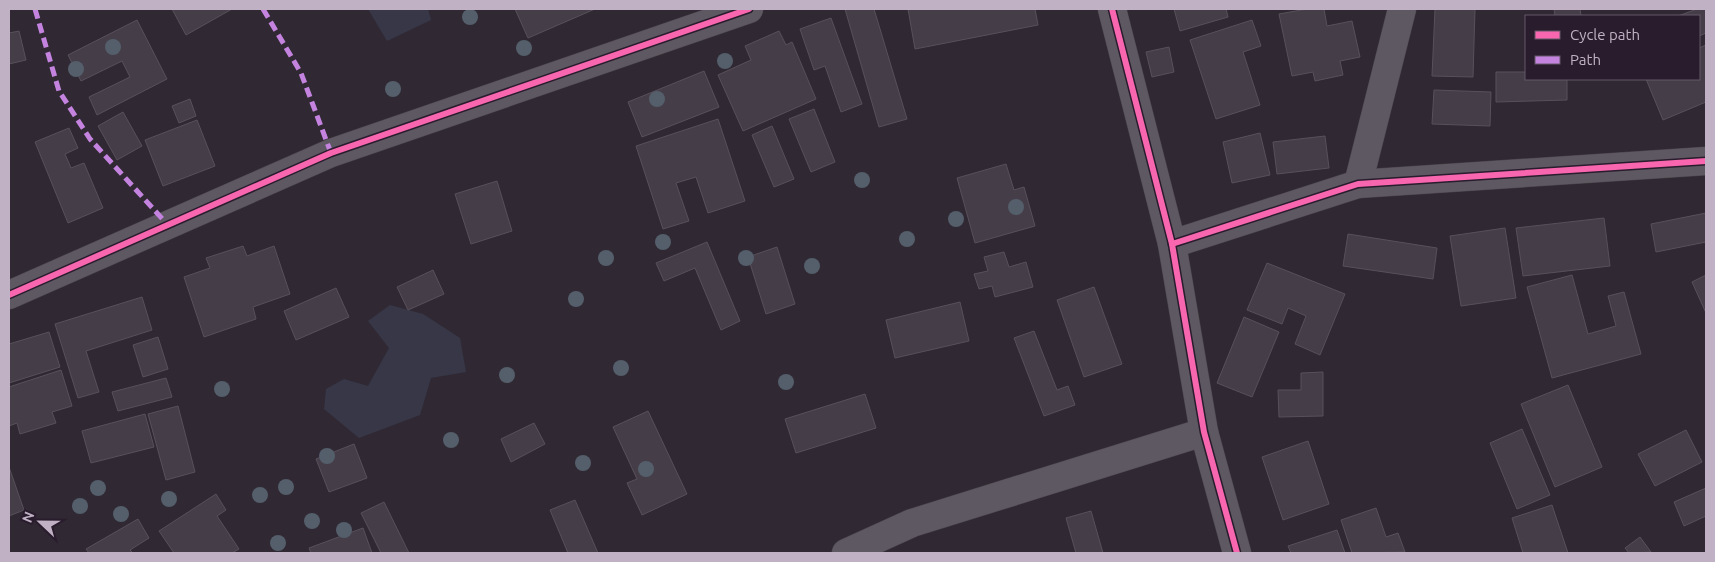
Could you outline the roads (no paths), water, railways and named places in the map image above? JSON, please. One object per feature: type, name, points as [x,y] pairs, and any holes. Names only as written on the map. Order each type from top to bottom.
[{"type":"street","points":[[9,295],[331,152],[749,9]]},
{"type":"street","points":[[1112,9],[1172,244],[1204,432],[1237,553]]},
{"type":"street","points":[[1358,184],[1402,9]]},
{"type":"street","points":[[1172,244],[1358,184],[1706,161]]},
{"type":"street","points":[[846,553],[912,523],[1204,432]]}]
